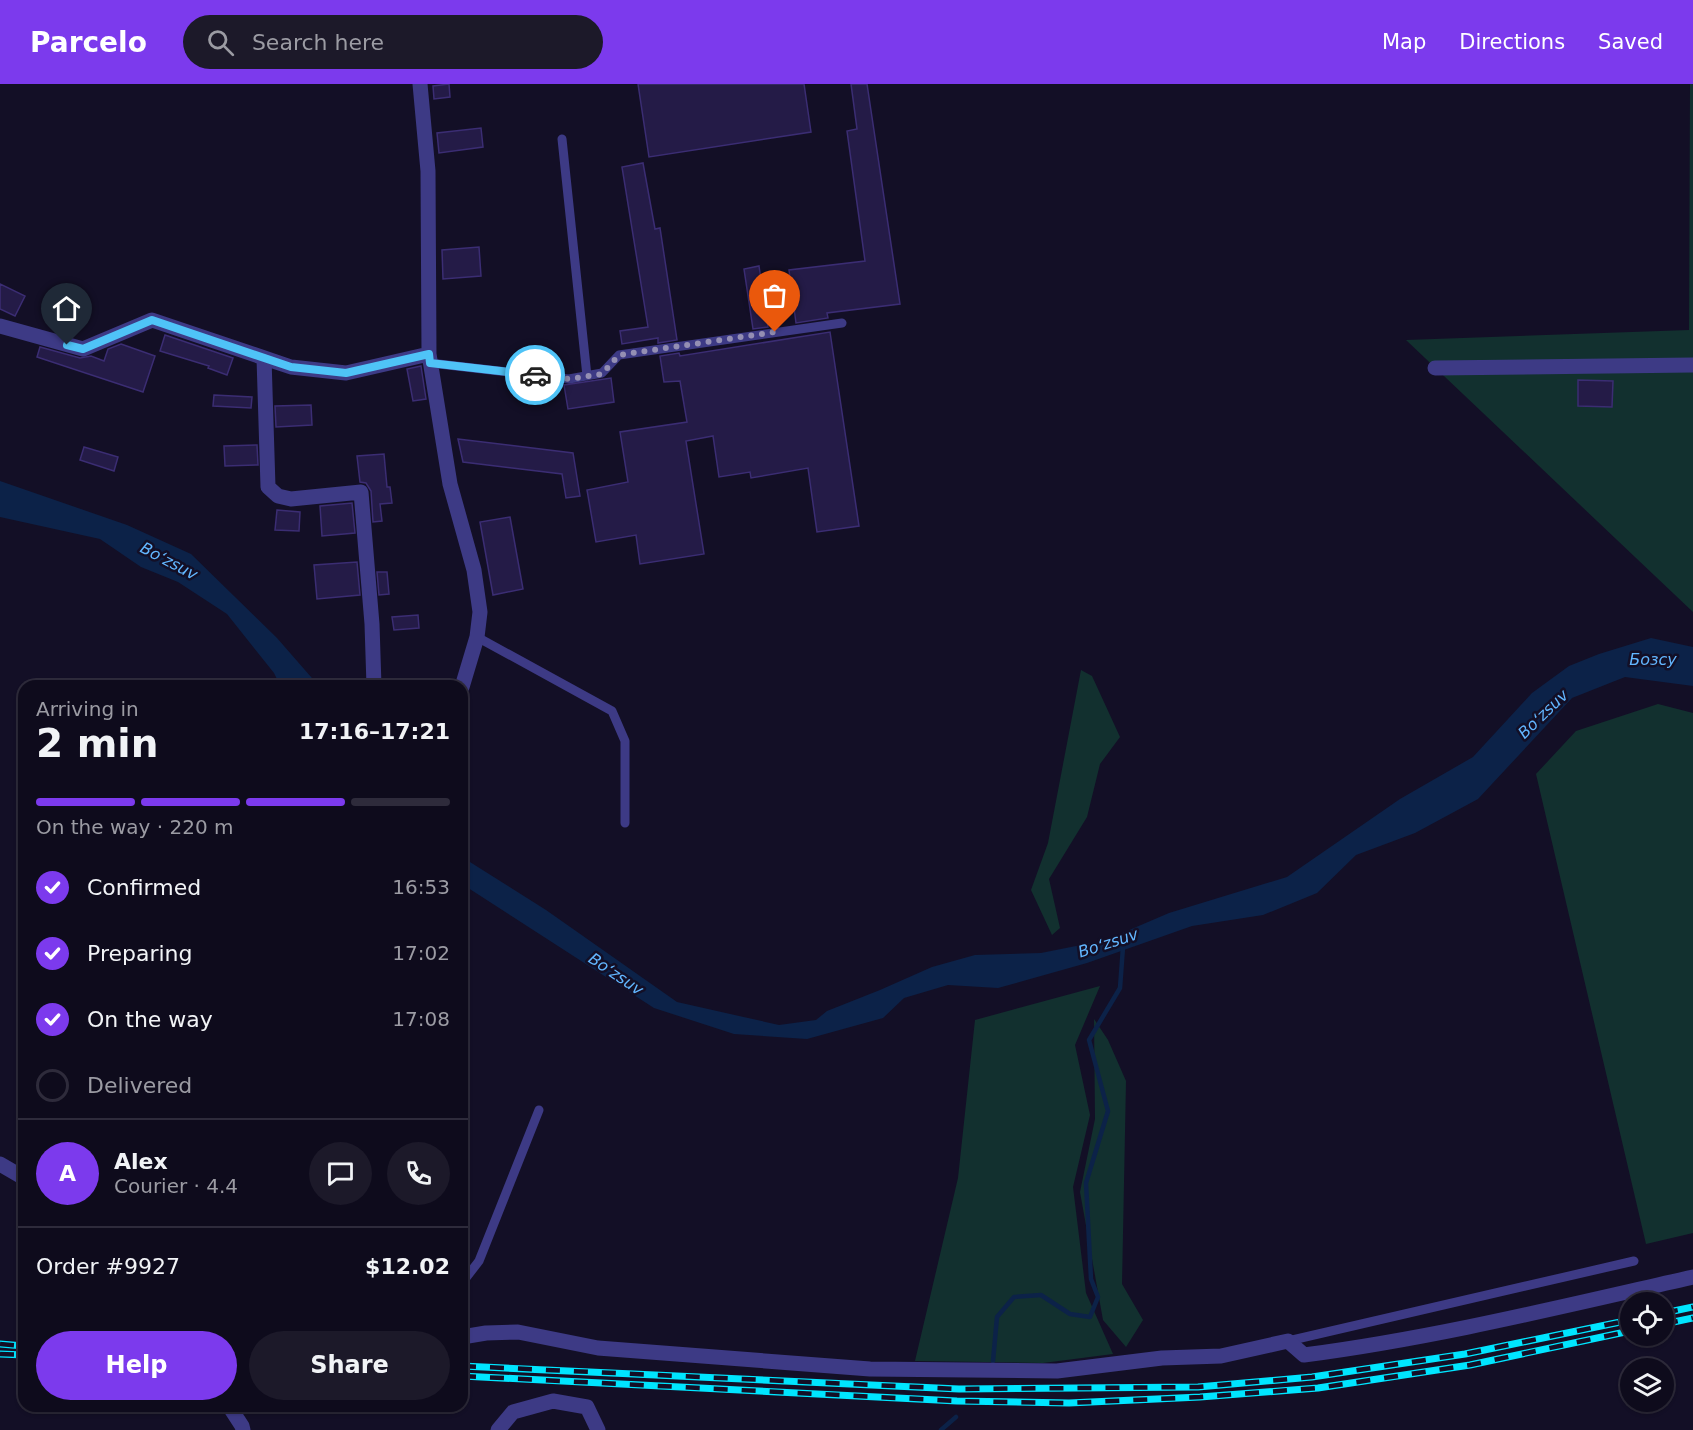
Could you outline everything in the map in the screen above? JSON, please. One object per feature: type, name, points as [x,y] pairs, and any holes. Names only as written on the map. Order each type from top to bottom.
[{"type":"street","points":[[420,84],[428,171],[430,359],[450,484],[474,570],[480,612],[477,637],[464,680]]},
{"type":"street","points":[[0,326],[83,349],[152,320],[291,367],[346,373],[430,359]]},
{"type":"street","points":[[264,358],[268,487],[278,495],[291,499],[361,492],[372,624],[374,680]]},
{"type":"street","points":[[1436,368],[1693,365]]},
{"type":"street","points":[[0,1164],[18,1174]]},
{"type":"street","points":[[468,1336],[518,1332],[598,1348],[870,1369],[1057,1371],[1162,1358],[1221,1356],[1288,1341],[1304,1355],[1344,1350],[1436,1334],[1693,1277]]},
{"type":"street","points":[[498,1430],[513,1412],[553,1401],[587,1407],[598,1430]]},
{"type":"street","points":[[233,1412],[243,1430]]},
{"type":"lane","points":[[562,139],[587,376]]},
{"type":"lane","points":[[430,359],[570,379],[602,374],[619,355],[842,323]]},
{"type":"lane","points":[[477,637],[612,711],[625,741],[625,823]]},
{"type":"lane","points":[[468,1275],[479,1261],[539,1110]]},
{"type":"lane","points":[[1288,1341],[1634,1261]]},
{"type":"green space","points":[[1690,84],[1693,84],[1693,612],[1406,340],[1689,330]]},
{"type":"green space","points":[[1081,670],[1092,676],[1120,737],[1100,764],[1087,817],[1049,879],[1060,928],[1052,935],[1031,890],[1048,843]]},
{"type":"green space","points":[[1658,704],[1693,713],[1693,1233],[1646,1244],[1536,774],[1576,731]]},
{"type":"green space","points":[[1100,986],[1075,1045],[1090,1115],[1073,1187],[1086,1293],[1113,1354],[1043,1363],[915,1361],[958,1178],[975,1020]]},
{"type":"green space","points":[[1094,1019],[1108,1040],[1126,1081],[1122,1284],[1143,1320],[1126,1347],[1103,1320],[1080,1192],[1095,1119]]},
{"type":"water","name":"Boʻzsuv","points":[[0,481],[127,525],[191,554],[277,638],[314,680],[278,680],[227,614],[178,582],[141,567],[100,539],[0,517]]},
{"type":"water","name":"Бозсу","points":[[1651,638],[1693,647],[1693,686],[1625,677],[1572,698],[1478,799],[1415,833],[1356,855],[1317,893],[1263,915],[1192,926],[1087,963],[998,988],[948,985],[904,998],[883,1018],[807,1039],[734,1034],[654,1008],[468,888],[468,861],[546,910],[677,1002],[779,1025],[816,1020],[827,1011],[932,967],[975,955],[1041,953],[1106,940],[1169,913],[1287,877],[1400,799],[1473,757],[1532,693],[1569,666]]},
{"type":"building","points":[[449,84],[450,97],[434,99],[433,86]]},
{"type":"building","points":[[638,84],[804,84],[811,132],[649,157]]},
{"type":"building","points":[[851,84],[867,84],[900,304],[827,313],[828,318],[796,323],[789,270],[865,261],[847,131],[857,129]]},
{"type":"building","points":[[481,128],[483,147],[439,153],[437,133]]},
{"type":"building","points":[[643,163],[655,229],[660,228],[677,340],[658,343],[658,338],[622,344],[620,331],[648,327],[622,167]]},
{"type":"building","points":[[479,247],[481,276],[443,279],[442,250]]},
{"type":"building","points":[[759,266],[768,327],[753,329],[744,269]]},
{"type":"building","points":[[0,284],[25,296],[15,316],[0,309]]},
{"type":"building","points":[[830,332],[859,526],[817,532],[808,468],[751,478],[750,472],[719,477],[713,436],[686,441],[704,554],[640,564],[636,535],[596,542],[587,490],[628,482],[620,432],[687,422],[680,381],[664,382],[660,356],[679,353],[680,356]]},
{"type":"building","points":[[165,335],[233,358],[227,375],[208,368],[209,366],[160,351]]},
{"type":"building","points":[[121,344],[155,356],[143,392],[37,357],[40,347],[80,358],[91,356],[104,361],[108,349]]},
{"type":"building","points":[[421,366],[426,399],[413,401],[407,369]]},
{"type":"building","points":[[611,378],[614,402],[568,409],[564,385]]},
{"type":"building","points":[[1578,380],[1613,381],[1612,407],[1578,406]]},
{"type":"building","points":[[214,395],[252,397],[251,408],[213,406]]},
{"type":"building","points":[[311,405],[312,425],[276,427],[275,406]]},
{"type":"building","points":[[458,439],[573,453],[580,496],[566,498],[562,474],[463,462]]},
{"type":"building","points":[[257,445],[258,465],[225,466],[224,446]]},
{"type":"building","points":[[84,447],[118,457],[114,471],[80,460]]},
{"type":"building","points":[[384,454],[387,487],[390,487],[392,503],[380,504],[382,521],[373,522],[371,491],[366,483],[360,482],[357,456]]},
{"type":"building","points":[[352,503],[355,533],[322,536],[320,506]]},
{"type":"building","points":[[277,510],[300,512],[299,531],[275,530]]},
{"type":"building","points":[[510,517],[523,589],[493,595],[480,522]]},
{"type":"building","points":[[357,562],[360,595],[317,599],[314,565]]},
{"type":"building","points":[[377,572],[387,572],[389,594],[379,595]]},
{"type":"building","points":[[418,615],[419,628],[394,630],[392,617]]},
{"type":"waterway","name":"Boʻzsuv","points":[[993,1361],[997,1317],[1014,1297],[1041,1295],[1070,1314],[1090,1317],[1098,1297],[1091,1279],[1086,1183],[1108,1111],[1089,1040],[1120,988],[1123,947]]},
{"type":"waterway","points":[[941,1430],[956,1417]]},
{"type":"railway","points":[[1674,1311],[1693,1307]]},
{"type":"railway","points":[[1674,1322],[1693,1318]]},
{"type":"railway","points":[[468,1366],[959,1389],[1198,1387],[1312,1377],[1465,1354],[1620,1322]]},
{"type":"railway","points":[[468,1376],[957,1401],[1069,1403],[1200,1397],[1318,1388],[1470,1365],[1620,1333]]},
{"type":"railway","points":[[0,1344],[18,1346]]},
{"type":"railway","points":[[0,1354],[18,1355]]},
{"type":"way so far","points":[[535,375],[570,379],[602,374],[619,355],[775,332]]},
{"type":"route","points":[[67,345],[83,349],[107,341],[152,320],[291,367],[346,373],[429,354],[430,363],[535,375]]}]
